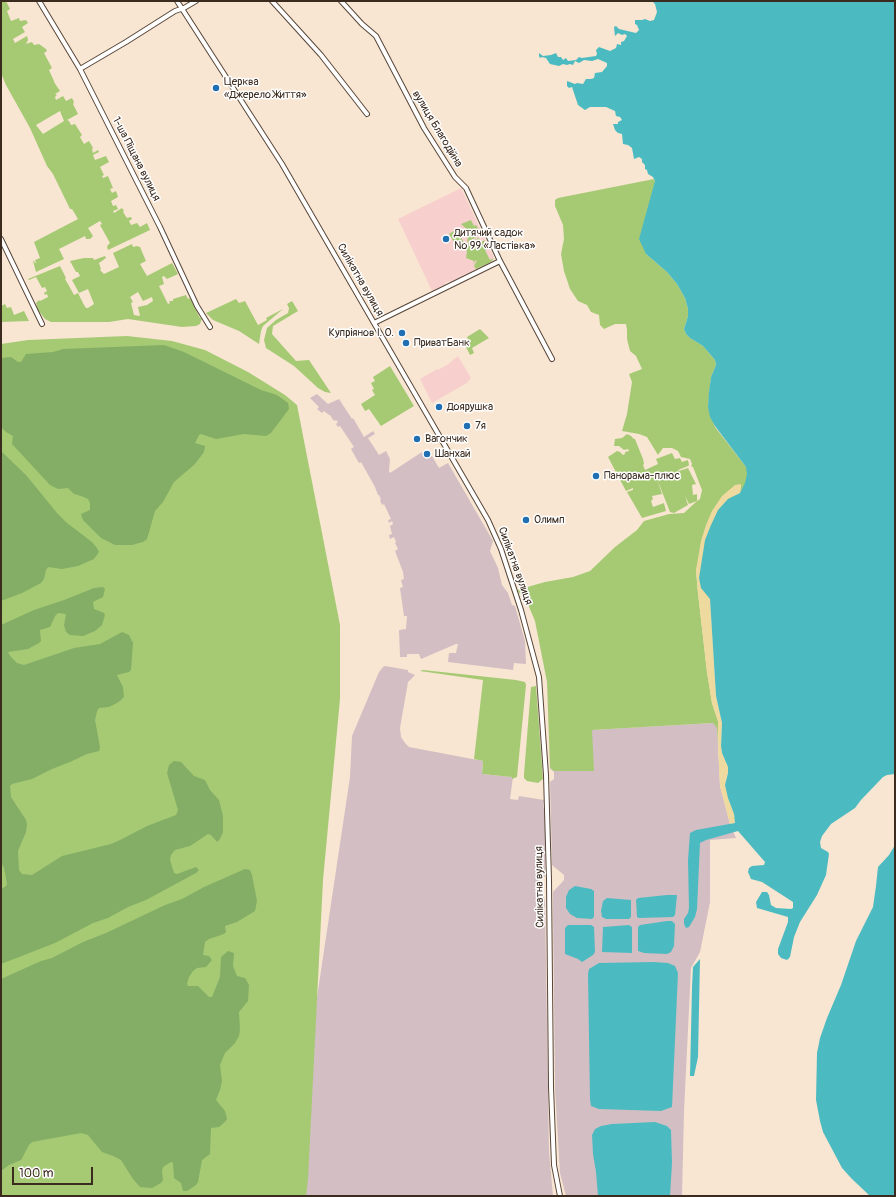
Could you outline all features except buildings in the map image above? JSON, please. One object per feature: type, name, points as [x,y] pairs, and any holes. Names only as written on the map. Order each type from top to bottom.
[{"type":"street","name":"1-ша Піщана вулиця","points":[[40,1],[80,69],[157,220],[197,306],[210,328]]},
{"type":"street","name":"Силікатна вулиця","points":[[177,1],[282,164],[488,520],[503,554],[525,622],[540,677],[546,775],[549,880],[551,1087],[554,1165],[560,1196]]},
{"type":"street","points":[[80,69],[174,11],[196,1]]},
{"type":"street","points":[[272,1],[321,54],[367,114]]},
{"type":"street","name":"вулиця Благодійна","points":[[341,1],[362,24],[376,36],[424,128],[455,177],[466,188],[500,261],[552,358]]},
{"type":"street","points":[[1,239],[42,324]]},
{"type":"street","points":[[374,324],[500,261]]},
{"type":"shaded area","name":"Дитячий садок № 99 «Ластівка»","points":[[461,188],[494,258],[491,262],[451,282],[449,281],[445,283],[445,285],[432,291],[398,219]]},
{"type":"shaded area","points":[[458,356],[471,378],[467,383],[432,403],[420,379],[447,365]]},
{"type":"shaded area","points":[[317,394],[328,404],[339,399],[352,419],[353,418],[364,437],[373,431],[375,434],[368,438],[379,455],[386,451],[390,459],[390,473],[422,452],[427,459],[432,456],[439,468],[448,463],[493,541],[490,551],[498,568],[502,585],[508,593],[512,605],[515,606],[525,641],[526,664],[514,663],[513,670],[448,662],[449,653],[456,653],[458,644],[421,659],[419,654],[407,654],[407,657],[400,657],[399,630],[406,629],[407,616],[404,616],[400,588],[403,587],[401,580],[404,579],[403,572],[395,551],[398,549],[394,537],[390,539],[389,535],[392,534],[390,526],[393,524],[392,521],[389,523],[388,520],[391,519],[384,504],[382,505],[381,499],[375,487],[361,462],[359,463],[351,449],[354,447],[340,426],[338,427],[336,424],[338,422],[336,420],[334,421],[330,415],[324,411],[322,413],[317,409],[319,407],[310,398]]},
{"type":"shaded area","points":[[385,666],[408,670],[408,672],[415,675],[408,682],[400,728],[401,737],[409,747],[483,761],[482,774],[513,777],[510,799],[518,800],[519,796],[544,800],[545,876],[540,879],[540,885],[542,885],[545,901],[549,1152],[553,1196],[237,1196],[313,1024],[350,777],[352,736],[379,672]]},
{"type":"shaded area","points":[[713,723],[717,727],[720,786],[730,824],[736,838],[710,840],[710,902],[700,952],[691,968],[684,1111],[682,1196],[566,1196],[560,1173],[555,1089],[553,916],[553,892],[564,880],[564,875],[552,865],[550,782],[554,779],[554,772],[550,768],[591,730]]},
{"type":"green space","points":[[1,1],[6,1],[10,9],[7,11],[11,21],[19,18],[20,21],[26,20],[28,23],[22,27],[25,32],[13,39],[15,43],[27,36],[28,40],[26,44],[32,42],[34,45],[39,44],[46,49],[47,51],[44,53],[52,68],[49,70],[60,91],[55,94],[57,95],[55,97],[56,100],[63,96],[66,101],[72,98],[78,114],[67,120],[71,125],[75,124],[82,135],[80,137],[84,144],[89,141],[93,148],[93,153],[98,150],[99,152],[93,155],[95,160],[106,156],[109,162],[100,167],[104,175],[102,176],[103,178],[108,176],[113,188],[110,189],[112,193],[116,191],[118,197],[111,201],[113,206],[116,205],[118,209],[113,211],[114,213],[122,208],[127,218],[131,217],[132,219],[129,221],[131,225],[137,223],[140,227],[147,223],[150,230],[108,250],[107,246],[110,243],[100,225],[102,224],[100,221],[88,228],[93,236],[90,239],[86,239],[85,236],[59,249],[64,259],[36,272],[33,261],[36,263],[35,260],[40,258],[34,242],[78,219],[72,209],[70,209],[53,174],[47,166],[30,128],[1,73]],"holes":[[[60,111],[64,121],[43,134],[36,125]]]},
{"type":"green space","points":[[654,179],[655,182],[646,254],[667,272],[677,284],[685,298],[688,309],[688,316],[684,329],[686,334],[703,346],[715,360],[716,365],[711,377],[708,407],[715,427],[746,467],[755,474],[740,493],[741,484],[696,570],[707,672],[712,703],[718,721],[718,744],[717,728],[713,723],[592,730],[594,771],[554,771],[550,768],[547,682],[535,621],[527,602],[517,590],[545,582],[573,577],[590,571],[615,547],[637,530],[644,521],[669,514],[684,513],[700,499],[702,490],[693,467],[691,466],[692,464],[690,459],[681,457],[678,451],[672,448],[663,448],[658,455],[647,437],[622,431],[627,414],[632,382],[629,374],[642,369],[636,356],[630,351],[627,339],[626,324],[615,324],[604,329],[600,325],[599,315],[591,312],[587,305],[578,301],[570,289],[564,271],[561,254],[564,239],[563,225],[555,206],[555,200],[558,198]]},
{"type":"green space","points":[[471,220],[474,226],[476,225],[479,230],[475,232],[477,237],[467,242],[469,231],[461,224]]},
{"type":"green space","points":[[457,229],[464,243],[457,247],[449,234]]},
{"type":"green space","points":[[479,238],[481,242],[485,240],[484,242],[489,248],[485,250],[490,260],[494,258],[491,262],[476,269],[474,266],[477,260],[473,265],[474,261],[466,258],[466,251],[468,243]]},
{"type":"green space","points":[[132,244],[133,247],[140,247],[146,261],[140,264],[147,276],[172,263],[178,274],[167,279],[164,276],[162,277],[164,284],[159,286],[168,304],[170,303],[169,301],[173,301],[173,299],[186,295],[188,299],[190,298],[200,318],[202,318],[200,324],[196,326],[182,327],[128,319],[109,322],[51,322],[45,319],[38,310],[36,303],[39,300],[40,301],[48,297],[47,294],[45,295],[44,293],[47,291],[45,287],[42,288],[36,277],[29,280],[28,279],[60,266],[74,295],[78,293],[86,308],[88,308],[94,304],[88,289],[79,293],[72,280],[80,276],[70,261],[84,258],[93,258],[94,260],[105,256],[106,258],[99,263],[100,270],[104,274],[119,267],[113,253]],"holes":[[[138,292],[143,301],[152,297],[153,301],[147,305],[138,307],[140,316],[134,315],[131,303],[133,302],[130,297]]]},
{"type":"green space","points":[[236,299],[239,303],[245,301],[258,325],[267,320],[266,318],[283,309],[263,326],[259,344],[239,331],[213,320],[206,313]]},
{"type":"green space","points":[[292,301],[298,311],[273,326],[272,334],[296,361],[309,360],[331,393],[325,392],[318,388],[294,366],[266,348],[264,340],[267,328],[276,320],[288,313],[289,308],[287,304]]},
{"type":"green space","points":[[5,304],[7,308],[11,307],[14,315],[24,311],[29,321],[1,322],[1,306]]},
{"type":"green space","points":[[480,329],[489,338],[472,348],[474,353],[470,355],[464,343],[469,341],[467,337]]},
{"type":"green space","points":[[127,336],[172,341],[205,350],[248,372],[285,395],[297,405],[340,625],[340,699],[323,880],[306,1196],[1,1196],[1,344],[28,340]]},
{"type":"green space","points":[[164,345],[184,352],[261,390],[277,395],[288,403],[289,409],[271,433],[266,436],[244,434],[216,439],[201,434],[199,435],[195,443],[205,446],[204,452],[195,464],[174,482],[163,502],[155,511],[147,539],[143,542],[132,545],[115,545],[101,538],[83,520],[81,514],[90,510],[90,503],[88,499],[74,494],[68,488],[58,489],[50,485],[12,444],[13,436],[2,428],[1,358],[11,357],[18,362],[21,362],[26,354],[53,352],[63,349]]},
{"type":"green space","points":[[390,366],[414,406],[381,426],[369,409],[365,411],[361,404],[375,395],[372,390],[374,389],[371,383],[375,381],[373,377]]},
{"type":"green space","points":[[627,434],[635,439],[643,459],[645,470],[658,464],[656,459],[672,453],[675,459],[680,458],[682,462],[688,460],[688,466],[678,470],[688,468],[696,484],[692,485],[693,495],[697,494],[697,501],[689,504],[685,496],[688,505],[674,513],[670,512],[657,479],[662,494],[652,496],[653,499],[651,501],[653,507],[664,503],[666,511],[642,518],[627,492],[633,490],[633,488],[626,491],[608,457],[617,451],[623,455],[625,452],[629,451],[628,449],[624,450],[619,446],[614,446],[615,439],[622,438]]},
{"type":"green space","points":[[1,451],[26,475],[57,513],[67,523],[92,542],[99,552],[94,559],[78,566],[62,569],[48,567],[41,583],[22,593],[1,601]]},
{"type":"green space","points":[[103,587],[105,589],[103,597],[93,602],[94,609],[104,613],[105,615],[102,625],[95,631],[83,636],[70,635],[66,632],[64,625],[66,614],[58,613],[50,627],[40,630],[41,641],[39,643],[28,649],[8,652],[17,663],[24,665],[74,648],[100,644],[122,632],[129,635],[133,643],[131,670],[129,672],[117,675],[123,687],[124,697],[115,704],[109,707],[99,708],[97,711],[95,720],[100,747],[99,751],[87,754],[32,779],[12,784],[10,786],[11,797],[27,824],[26,832],[18,851],[19,870],[22,874],[32,875],[62,856],[111,844],[147,826],[176,815],[178,810],[167,773],[169,765],[174,761],[181,762],[194,776],[205,780],[210,790],[219,800],[223,816],[223,832],[217,842],[211,835],[208,834],[190,846],[175,850],[171,855],[170,860],[174,873],[177,874],[196,867],[199,870],[196,873],[146,900],[128,907],[108,918],[93,923],[55,943],[1,964],[1,889],[7,884],[4,868],[1,862],[1,625],[34,610],[94,588]]},
{"type":"green space","points":[[423,670],[525,682],[526,685],[517,777],[512,779],[512,777],[482,774],[483,761],[474,759],[483,680],[420,671]]},
{"type":"green space","points":[[536,686],[543,779],[538,783],[527,781],[524,778],[531,687]]},
{"type":"green space","points":[[245,869],[250,870],[252,875],[257,901],[255,911],[237,922],[225,926],[226,932],[224,934],[209,939],[205,942],[203,955],[209,956],[212,960],[206,967],[197,968],[193,971],[187,984],[188,986],[198,986],[209,997],[212,997],[220,977],[221,957],[228,951],[234,953],[233,966],[237,976],[245,978],[249,985],[248,1001],[239,1012],[239,1036],[235,1043],[225,1053],[220,1065],[222,1081],[216,1100],[225,1111],[227,1119],[219,1127],[211,1128],[210,1154],[202,1160],[198,1182],[196,1185],[187,1191],[183,1191],[181,1183],[174,1178],[173,1163],[171,1162],[163,1167],[163,1180],[161,1183],[152,1188],[140,1187],[121,1160],[102,1152],[88,1135],[81,1133],[32,1142],[21,1160],[9,1165],[1,1171],[1,979],[41,961],[52,958],[83,942],[106,933],[165,905],[182,899],[204,887]]},
{"type":"sand","points":[[741,484],[740,493],[728,499],[708,595],[710,599],[716,696],[722,723],[721,746],[722,753],[728,767],[726,779],[728,798],[735,819],[735,823],[730,824],[720,786],[718,721],[712,703],[707,672],[696,570],[701,541],[712,511],[722,496],[735,485]]},
{"type":"water","points":[[652,1],[895,1],[895,774],[883,777],[855,808],[831,824],[822,836],[820,842],[821,848],[829,854],[826,875],[817,895],[800,922],[794,937],[790,957],[787,960],[781,958],[778,954],[778,949],[788,922],[788,917],[757,908],[756,902],[762,892],[767,892],[771,905],[776,908],[791,909],[793,908],[793,902],[762,882],[751,879],[748,872],[749,868],[752,866],[764,865],[765,862],[738,831],[700,843],[697,909],[695,917],[689,927],[686,928],[684,924],[684,919],[689,908],[688,860],[690,833],[696,830],[735,823],[734,814],[725,785],[728,767],[722,753],[721,746],[722,723],[716,696],[710,599],[701,588],[699,578],[705,540],[711,525],[718,510],[728,499],[740,493],[745,483],[747,474],[746,467],[715,426],[710,417],[708,407],[709,392],[711,377],[716,365],[715,360],[703,346],[686,334],[684,329],[688,316],[688,309],[685,298],[677,284],[667,272],[646,254],[639,239],[655,181],[645,169],[642,159],[639,157],[634,159],[632,148],[623,144],[622,134],[615,130],[613,124],[618,124],[618,122],[622,120],[620,117],[616,116],[615,111],[606,107],[590,107],[585,110],[578,105],[572,87],[569,88],[567,86],[567,81],[575,84],[583,84],[586,79],[594,78],[595,73],[602,72],[607,66],[607,63],[598,59],[592,61],[584,60],[579,63],[575,61],[573,65],[563,64],[559,66],[550,64],[546,58],[540,58],[539,56],[539,53],[543,56],[556,53],[558,57],[561,57],[563,60],[566,58],[568,61],[576,60],[579,57],[596,56],[596,50],[599,47],[610,51],[616,48],[617,44],[621,45],[621,42],[624,41],[627,36],[625,34],[622,35],[618,33],[615,36],[614,27],[616,26],[619,29],[636,33],[639,30],[635,24],[635,20],[654,20],[657,12],[655,4]]},
{"type":"water","points":[[895,845],[895,1196],[870,1196],[842,1168],[823,1132],[816,1100],[817,1053],[820,1038],[841,985],[856,941],[873,907],[878,867],[889,855]]},
{"type":"water","points":[[575,886],[594,891],[594,917],[592,919],[577,918],[570,914],[566,908],[566,897],[569,890]]},
{"type":"water","points":[[677,895],[675,915],[673,917],[637,917],[636,900],[638,898]]},
{"type":"water","points":[[607,898],[631,900],[631,917],[629,919],[606,919],[602,917],[601,911],[603,901]]},
{"type":"water","points":[[672,921],[675,924],[674,946],[671,952],[667,954],[644,953],[638,951],[638,927],[640,925]]},
{"type":"water","points":[[568,925],[591,925],[594,927],[595,952],[582,962],[565,954],[565,928]]},
{"type":"water","points":[[629,925],[632,927],[632,953],[602,952],[603,927]]},
{"type":"water","points":[[700,959],[698,1057],[694,1076],[690,1076],[693,967]]},
{"type":"water","points":[[599,963],[668,963],[675,966],[678,973],[672,1107],[661,1111],[599,1109],[591,1106],[589,969]]},
{"type":"water","points":[[655,1122],[667,1126],[671,1130],[672,1163],[670,1196],[598,1196],[592,1135],[595,1129],[612,1124]]},
{"type":"place","name":"Церква «Джерело Життя»","points":[[216,88]]},
{"type":"place","name":"Дитячий садок № 99 «Ластівка»","points":[[446,239]]},
{"type":"place","name":"Купріянов І. О.","points":[[402,333]]},
{"type":"place","name":"ПриватБанк","points":[[406,343]]},
{"type":"place","name":"Доярушка","points":[[439,407]]},
{"type":"place","name":"7я","points":[[467,426]]},
{"type":"place","name":"Вагончик","points":[[417,439]]},
{"type":"place","name":"Шанхай","points":[[427,454]]},
{"type":"place","name":"Панорама-плюс","points":[[596,476]]},
{"type":"place","name":"Олимп","points":[[526,520]]}]
